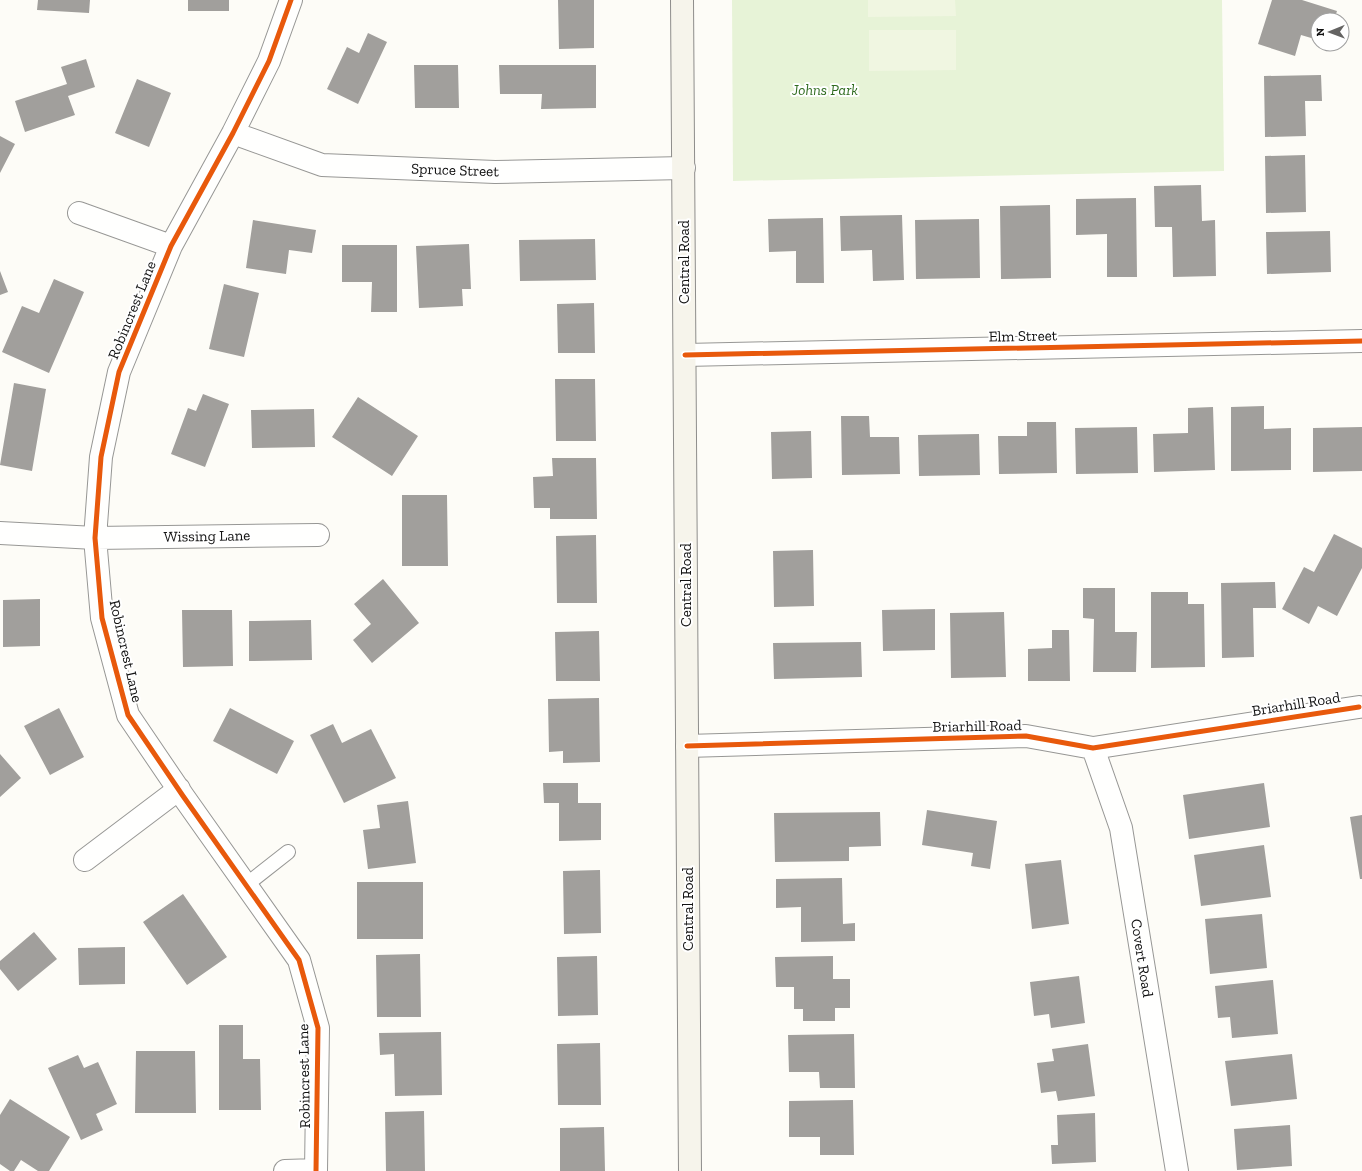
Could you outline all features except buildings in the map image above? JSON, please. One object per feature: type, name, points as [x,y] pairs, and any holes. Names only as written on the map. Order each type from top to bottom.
[{"type":"main road","name":"Central Road","points":[[682,0],[690,1171]]},
{"type":"street","name":"Robincrest Lane","points":[[285,1171],[316,1171],[318,1028],[299,960],[128,715],[102,618],[95,538],[101,457],[119,372],[171,246],[233,133],[268,61],[291,0]]},
{"type":"street","name":"Spruce Street","points":[[233,133],[322,165],[495,172],[684,168]]},
{"type":"street","name":"Robincrest Lane","points":[[78,213],[171,246]]},
{"type":"street","name":"Elm Street","points":[[684,355],[1362,341]]},
{"type":"street","points":[[0,532],[95,538]]},
{"type":"street","name":"Wissing Lane","points":[[95,538],[318,535]]},
{"type":"street","name":"Briarhill Road","points":[[687,746],[1026,736],[1093,748],[1359,707]]},
{"type":"street","name":"Covert Road","points":[[1093,748],[1121,828],[1178,1171]]},
{"type":"street","points":[[85,860],[179,789]]},
{"type":"lane","points":[[246,885],[288,852]]},
{"type":"green space","name":"Johns Park","points":[[732,0],[1222,0],[1224,171],[733,181]]},
{"type":"green space","points":[[868,0],[955,0],[956,16],[868,17]]},
{"type":"green space","points":[[869,30],[956,30],[956,70],[869,71]]},
{"type":"cycle path","points":[[291,0],[269,61],[233,133],[171,246],[119,372],[101,457],[95,538],[102,618],[128,715],[183,796],[299,960],[318,1028],[316,1171]]},
{"type":"cycle path","points":[[685,355],[1362,341]]},
{"type":"cycle path","points":[[687,746],[1026,736],[1093,748],[1359,707]]}]
